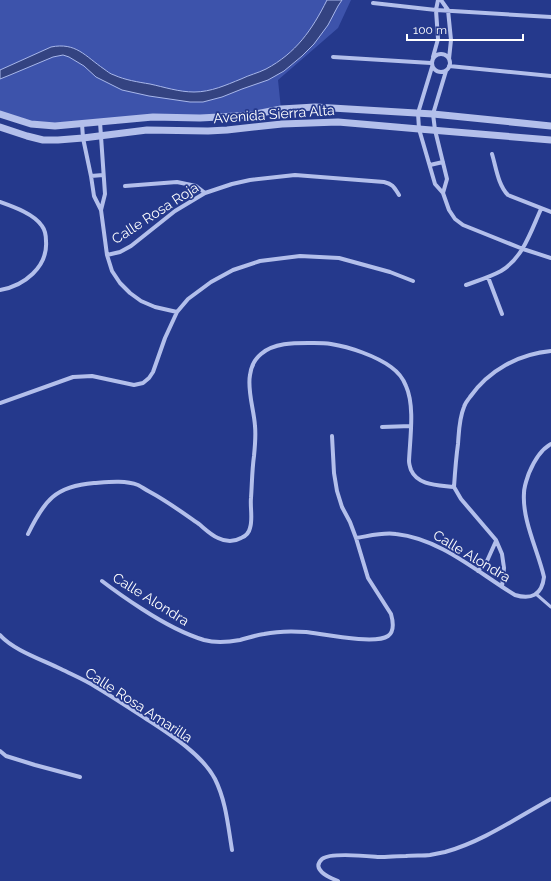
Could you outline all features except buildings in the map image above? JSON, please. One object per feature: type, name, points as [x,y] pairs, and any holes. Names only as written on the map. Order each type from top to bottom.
[{"type":"street","points":[[439,0],[436,10],[438,39],[418,113],[419,129],[435,184],[443,193],[449,210],[455,219],[463,225],[523,249],[551,258]]},
{"type":"street","points":[[439,0],[448,10],[451,40],[449,66],[446,71],[433,114],[435,130],[447,179],[443,193]]},
{"type":"street","points":[[373,3],[436,10],[551,17]]},
{"type":"street","points":[[433,57],[442,54],[449,59]]},
{"type":"street","points":[[333,57],[432,65]]},
{"type":"street","points":[[432,65],[436,71],[446,71]]},
{"type":"street","points":[[449,66],[551,76]]},
{"type":"street","name":"Avenida Sierra Alta","points":[[0,114],[31,124],[55,126],[153,117],[200,118],[251,114],[281,109],[315,106],[433,114],[551,126]]},
{"type":"street","points":[[251,114],[252,127]]},
{"type":"street","points":[[100,122],[103,175],[106,194],[101,210]]},
{"type":"street","name":"Avenida Sierra Alta","points":[[0,127],[26,136],[44,140],[83,138],[147,130],[208,131],[282,124],[338,122],[551,140]]},
{"type":"street","points":[[82,124],[83,138],[94,196],[101,210],[107,256],[112,271],[120,283],[141,301],[155,307],[177,312]]},
{"type":"street","points":[[492,154],[501,186],[508,195],[551,212]]},
{"type":"street","points":[[430,165],[443,162]]},
{"type":"street","points":[[91,176],[103,175]]},
{"type":"street","name":"Calle Rosa Roja","points":[[107,256],[120,252],[131,246],[175,212],[205,193],[250,180],[295,175],[384,182],[394,186],[399,195]]},
{"type":"street","points":[[125,186],[177,182],[196,186],[205,193]]},
{"type":"street","points":[[0,202],[36,219],[43,227],[46,234],[45,255],[40,265],[20,284],[0,290]]},
{"type":"street","points":[[466,285],[503,270],[512,263],[523,249],[541,209]]},
{"type":"street","points":[[0,403],[73,377],[92,376],[134,385],[143,383],[150,378],[164,338],[177,312],[188,299],[211,282],[232,270],[260,261],[300,256],[339,258],[390,272],[413,281]]},
{"type":"street","points":[[488,277],[502,314]]},
{"type":"street","points":[[28,534],[37,516],[47,502],[60,491],[87,483],[117,482],[138,485],[162,499],[217,538],[231,541],[240,540],[249,531],[251,526],[250,504],[255,426],[249,383],[251,368],[261,354],[269,349],[292,343],[329,344],[352,349],[383,362],[393,368],[401,376],[406,386],[412,408],[409,460],[410,469],[422,482],[454,487]]},
{"type":"street","points":[[502,587],[504,568],[502,554],[496,540],[461,498],[454,487],[460,421],[464,406],[483,381],[494,372],[506,364],[525,356],[551,351]]},
{"type":"street","points":[[382,427],[411,426]]},
{"type":"street","points":[[332,436],[334,473],[337,491],[342,507],[356,538]]},
{"type":"street","points":[[536,594],[541,590],[544,577],[526,516],[524,493],[526,480],[532,465],[538,455],[551,444]]},
{"type":"street","name":"Calle Alondra","points":[[102,581],[166,624],[188,635],[206,640],[222,642],[239,640],[264,634],[287,632],[306,632],[373,640],[388,636],[392,632],[393,620],[368,578],[356,538],[394,534],[422,540],[441,548],[515,595],[529,597],[536,594]]},
{"type":"street","points":[[478,571],[487,561],[496,540]]},
{"type":"street","name":"Calle Rosa Amarilla","points":[[0,635],[3,639],[19,649],[95,686],[172,736],[192,752],[209,768],[216,780],[222,796],[232,850]]},
{"type":"street","points":[[0,751],[6,756]]},
{"type":"street","points":[[0,756],[6,756],[80,777]]},
{"type":"street","points":[[338,881],[323,874],[319,865],[321,860],[328,856],[337,855],[380,857],[431,855],[445,852],[470,843],[496,830],[551,799]]},
{"type":"lane","points":[[536,594],[551,608]]},
{"type":"shaded area","points":[[0,0],[351,0],[338,28],[278,80],[281,109],[251,115],[139,118],[55,126],[0,114]]},
{"type":"shaded area","points":[[327,0],[342,0],[328,25],[314,44],[284,71],[268,80],[222,97],[203,102],[190,102],[149,96],[122,90],[96,77],[84,66],[63,55],[53,57],[0,79],[0,70],[51,47],[67,46],[80,51],[110,73],[118,77],[172,89],[200,92],[224,86],[277,63],[302,40]]}]
